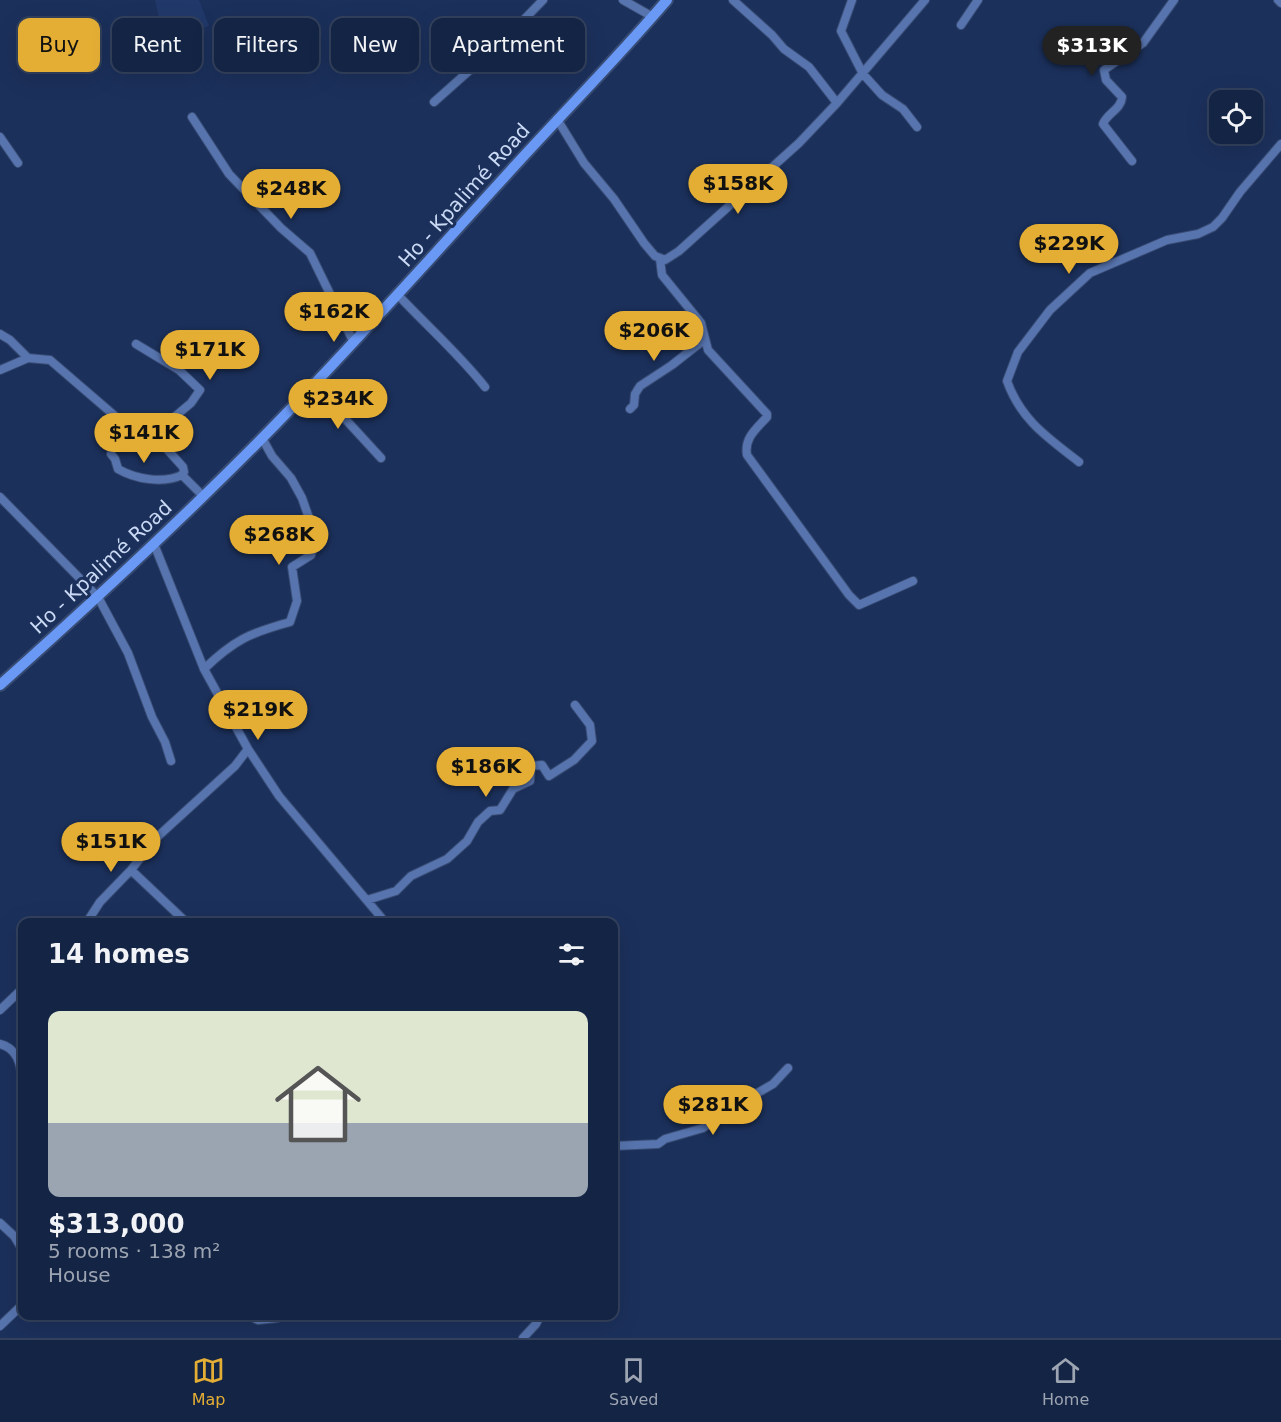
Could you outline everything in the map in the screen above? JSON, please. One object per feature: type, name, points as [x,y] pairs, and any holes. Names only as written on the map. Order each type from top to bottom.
[{"type":"main road","name":"Ho - Kpalimé Road","points":[[0,685],[154,544],[314,385],[398,296],[557,119],[632,41],[667,0]]},
{"type":"street","points":[[434,102],[506,38],[543,0]]},
{"type":"street","points":[[623,0],[653,17]]},
{"type":"street","points":[[733,0],[772,34],[784,50],[809,66],[837,103]]},
{"type":"street","points":[[852,0],[841,31],[863,74],[882,95],[903,109],[917,127]]},
{"type":"street","points":[[660,259],[669,258],[679,251],[799,143],[863,74],[925,0]]},
{"type":"street","points":[[961,25],[978,0]]},
{"type":"street","points":[[1132,161],[1104,126],[1104,120],[1121,105],[1122,97],[1106,80],[1104,70],[1143,42],[1174,0]]},
{"type":"street","points":[[192,117],[230,174],[257,204],[310,253],[354,343]]},
{"type":"street","points":[[557,119],[584,163],[614,199],[644,243],[660,259],[662,275],[701,323],[706,346],[716,360],[767,414],[747,442],[747,455],[849,595],[858,605],[913,581]]},
{"type":"street","points":[[0,136],[18,163]]},
{"type":"street","points":[[1079,462],[1033,424],[1014,401],[1007,381],[1018,351],[1050,310],[1090,273],[1167,240],[1198,234],[1213,227],[1281,144]]},
{"type":"street","points":[[398,296],[444,344],[463,359],[484,387]]},
{"type":"street","points":[[0,334],[10,340],[28,358]]},
{"type":"street","points":[[630,409],[634,405],[635,394],[640,386],[705,339]]},
{"type":"street","points":[[135,344],[179,370],[200,390],[191,403],[156,437]]},
{"type":"street","points":[[0,370],[28,358],[50,360],[122,422],[156,437],[183,467],[182,475]]},
{"type":"street","points":[[314,385],[381,458]]},
{"type":"street","points":[[204,669],[232,644],[247,636],[290,622],[297,602],[292,567],[311,555],[316,538],[302,498],[291,478],[272,456],[262,438]]},
{"type":"street","points":[[111,454],[116,459],[118,469],[135,476],[173,479],[182,475]]},
{"type":"street","points":[[182,475],[203,496]]},
{"type":"street","points":[[0,497],[98,597],[128,653],[171,761]]},
{"type":"street","points":[[154,544],[204,669],[248,749],[279,796],[383,918]]},
{"type":"street","points":[[367,900],[396,891],[411,876],[447,859],[467,841],[478,822],[490,811],[500,810],[513,789],[530,781],[531,766],[542,765],[549,776],[573,760],[592,741],[590,725],[575,705]]},
{"type":"street","points":[[90,918],[100,902],[131,870],[155,838],[235,766],[248,749]]},
{"type":"street","points":[[131,870],[182,918]]},
{"type":"street","points":[[0,1010],[18,993]]},
{"type":"street","points":[[0,1044],[8,1046],[17,1056],[18,1061]]},
{"type":"street","points":[[618,1146],[658,1144],[665,1139],[703,1128],[773,1084],[788,1068]]},
{"type":"street","points":[[0,1222],[18,1242]]},
{"type":"street","points":[[0,1326],[18,1309]]},
{"type":"street","points":[[523,1338],[538,1320]]},
{"type":"shaded area","points":[[155,0],[199,0],[209,26],[202,28],[202,18],[159,18]]}]
